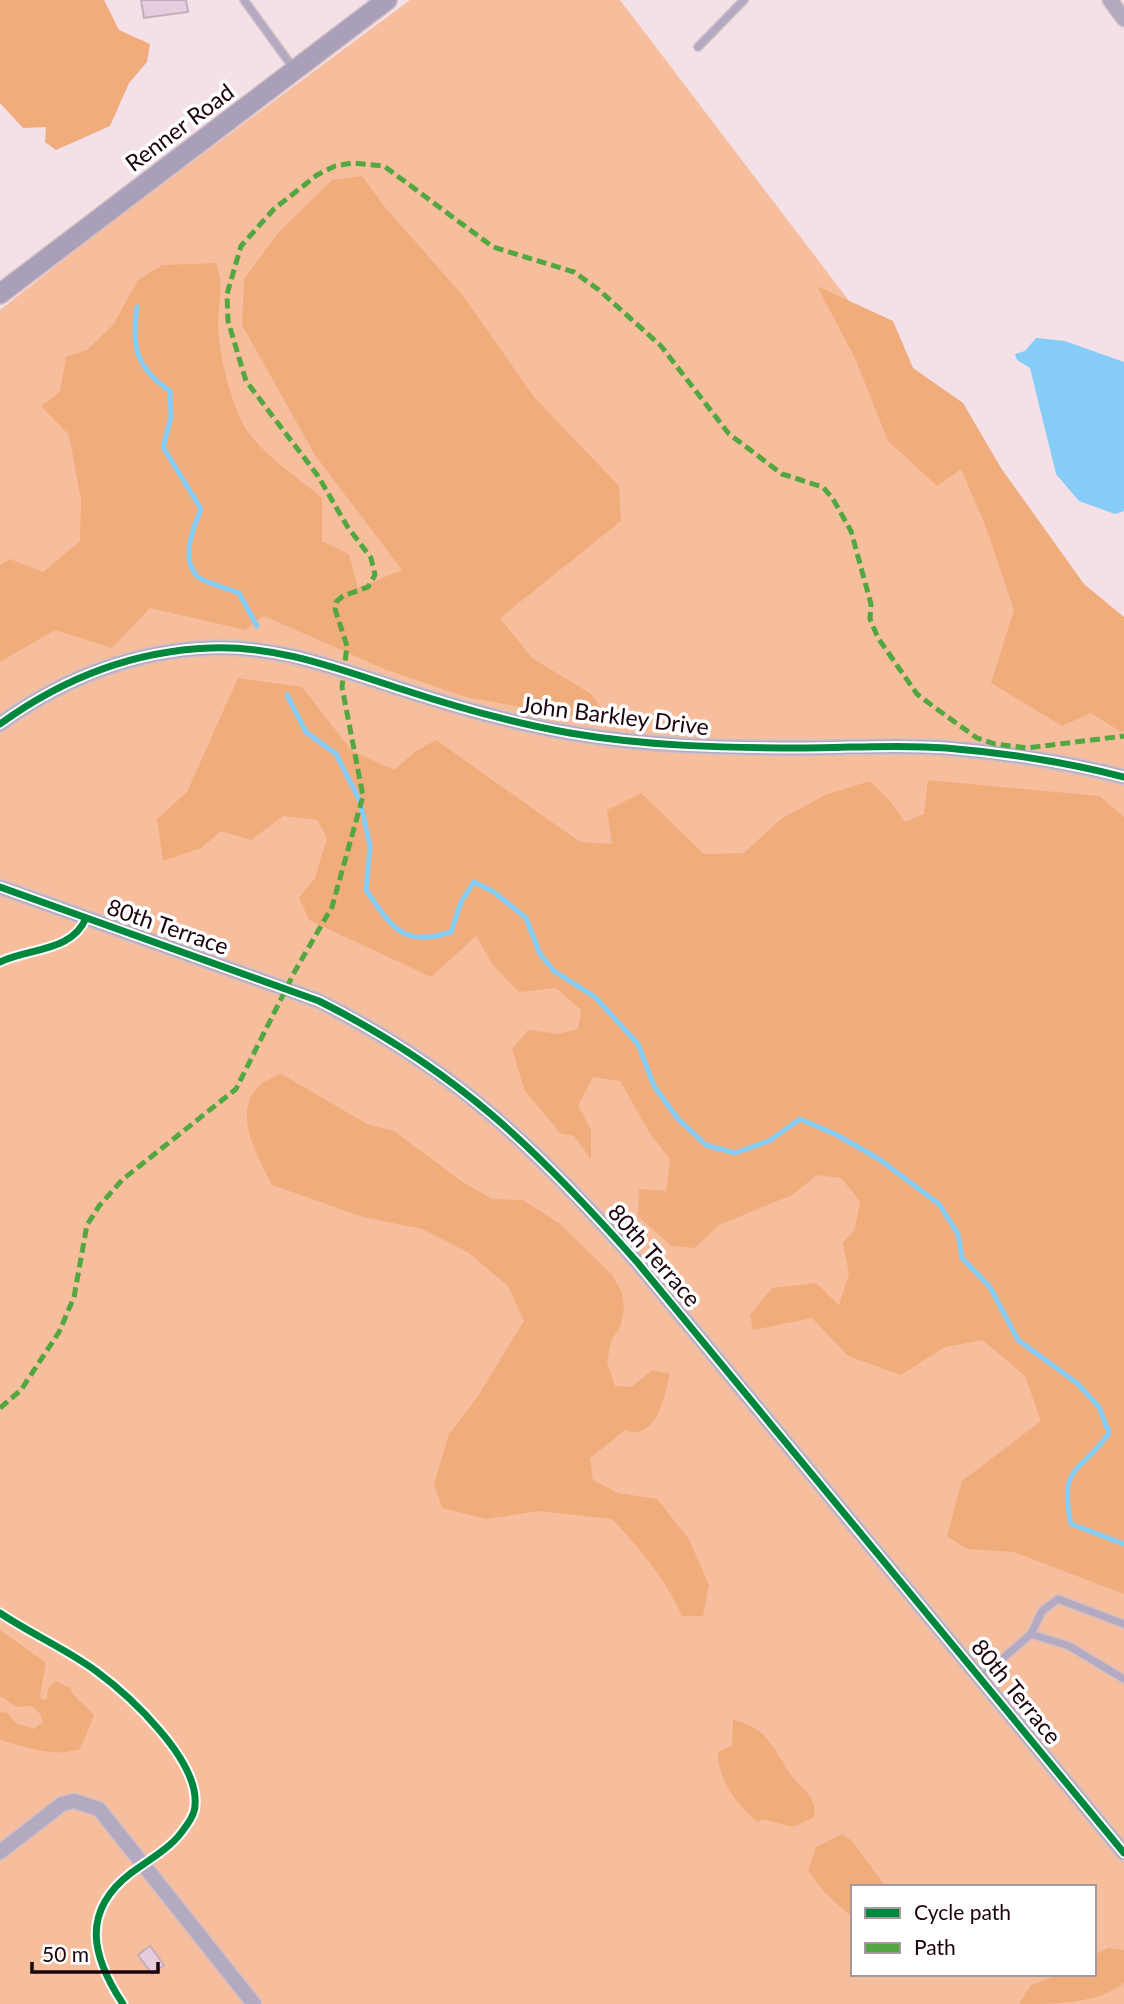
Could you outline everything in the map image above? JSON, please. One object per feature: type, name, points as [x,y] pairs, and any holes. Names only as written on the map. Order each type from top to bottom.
[{"type":"main road","name":"Renner Road","points":[[0,294],[387,0]]},
{"type":"street","points":[[1110,0],[1124,19]]},
{"type":"street","name":"John Barkley Drive","points":[[0,724],[35,698],[103,668],[158,653],[209,648],[253,649],[309,659],[507,720],[570,733],[647,743],[721,747],[946,748],[1032,758],[1124,777]]},
{"type":"street","name":"80th Terrace","points":[[0,887],[319,1001],[369,1026],[432,1066],[478,1101],[565,1181],[637,1262],[1124,1853]]},
{"type":"street","points":[[0,1852],[62,1804],[74,1801],[99,1809],[254,2004]]},
{"type":"lane","points":[[244,0],[295,70]]},
{"type":"lane","points":[[698,47],[744,0]]},
{"type":"lane","points":[[981,1677],[1031,1634],[1042,1611],[1060,1598],[1124,1624]]},
{"type":"lane","points":[[1031,1634],[1069,1646],[1124,1679]]},
{"type":"shaded area","points":[[0,0],[104,0],[119,30],[150,44],[147,62],[129,83],[110,126],[56,150],[45,142],[46,127],[23,128],[0,103]]},
{"type":"shaded area","points":[[410,0],[620,0],[1124,662],[1124,2004],[0,2004],[0,310],[115,219]]},
{"type":"shaded area","points":[[362,176],[384,206],[464,297],[534,397],[619,486],[621,521],[500,618],[532,658],[591,694],[613,724],[466,697],[387,670],[264,616],[245,630],[150,608],[112,648],[55,630],[0,662],[0,565],[10,559],[43,572],[80,541],[81,500],[69,435],[41,406],[60,392],[66,357],[87,350],[113,325],[138,280],[162,265],[216,263],[221,288],[218,326],[221,351],[231,393],[241,419],[262,448],[322,498],[322,541],[349,554],[358,588],[402,570],[315,455],[242,325],[244,279],[278,233],[332,180]]},
{"type":"shaded area","points":[[817,286],[893,321],[913,368],[963,403],[1001,468],[1084,584],[1124,617],[1124,731],[1121,732],[1091,713],[1062,726],[991,683],[1014,610],[985,525],[961,469],[937,486],[888,441],[855,358]]},
{"type":"shaded area","points":[[238,678],[302,687],[352,751],[394,770],[416,751],[436,740],[580,842],[612,844],[607,810],[641,793],[704,854],[744,853],[781,819],[825,795],[870,781],[890,801],[905,822],[924,814],[928,780],[1099,796],[1124,817],[1124,1594],[1014,1552],[967,1549],[947,1536],[962,1481],[1041,1421],[1025,1376],[983,1340],[945,1347],[901,1375],[848,1356],[812,1318],[753,1330],[750,1315],[772,1288],[816,1283],[839,1305],[849,1274],[843,1243],[855,1229],[860,1201],[841,1178],[817,1175],[792,1195],[719,1225],[695,1248],[671,1246],[638,1216],[639,1189],[666,1191],[670,1159],[651,1135],[620,1081],[593,1077],[578,1105],[591,1130],[591,1159],[574,1136],[560,1133],[525,1091],[512,1049],[528,1030],[559,1034],[578,1029],[581,1010],[556,988],[519,992],[493,965],[476,936],[431,977],[309,920],[299,898],[315,878],[327,838],[317,820],[283,816],[251,840],[221,831],[201,848],[163,861],[157,819],[187,792]]},
{"type":"shaded area","points":[[280,1073],[367,1124],[394,1131],[461,1181],[492,1199],[523,1200],[559,1223],[612,1275],[622,1292],[624,1308],[621,1325],[611,1341],[607,1363],[615,1386],[632,1387],[652,1370],[670,1374],[662,1404],[652,1423],[636,1432],[625,1430],[590,1458],[593,1480],[618,1493],[657,1499],[689,1539],[709,1585],[703,1616],[682,1616],[651,1564],[612,1519],[539,1511],[486,1519],[442,1508],[434,1484],[449,1434],[476,1399],[524,1321],[508,1286],[469,1253],[422,1229],[363,1217],[272,1185],[250,1137],[247,1111],[257,1088]]},
{"type":"shaded area","points":[[0,1630],[46,1663],[40,1695],[42,1700],[47,1699],[48,1689],[55,1681],[70,1688],[94,1716],[80,1749],[50,1752],[0,1740],[0,1712],[8,1713],[15,1723],[34,1729],[43,1722],[32,1706],[17,1707],[0,1696]]},
{"type":"shaded area","points":[[733,1720],[754,1728],[767,1739],[793,1778],[811,1798],[814,1804],[813,1818],[793,1827],[762,1819],[758,1822],[736,1800],[721,1772],[718,1752],[732,1745]]},
{"type":"shaded area","points":[[842,1834],[852,1841],[885,1885],[851,1885],[851,1916],[825,1893],[808,1870],[816,1847]]},
{"type":"shaded area","points":[[1108,1948],[1124,1950],[1124,1983],[1088,1999],[1019,2004],[1031,1985],[1056,1976],[1096,1976],[1096,1954]]},
{"type":"water","points":[[1036,338],[1065,341],[1124,362],[1124,511],[1115,514],[1079,501],[1056,474],[1030,368],[1017,360],[1015,354],[1025,351]]},
{"type":"building","points":[[141,0],[186,0],[188,12],[144,18]]},
{"type":"building","points":[[150,1946],[164,1965],[152,1974],[138,1955]]},
{"type":"waterway","points":[[137,307],[135,333],[138,355],[150,374],[170,391],[171,417],[163,447],[201,509],[190,544],[193,570],[201,579],[239,593],[257,626]]},
{"type":"waterway","points":[[287,695],[306,732],[336,754],[360,801],[370,846],[366,890],[391,924],[409,935],[421,937],[451,932],[461,902],[474,882],[494,892],[526,918],[540,954],[554,971],[595,997],[638,1044],[654,1086],[678,1119],[706,1145],[735,1153],[769,1141],[800,1119],[835,1134],[879,1159],[939,1204],[958,1234],[962,1258],[990,1287],[1018,1340],[1077,1383],[1099,1407],[1109,1433],[1070,1480],[1067,1491],[1071,1524],[1124,1544]]},
{"type":"marked path","points":[[0,1408],[21,1390],[59,1332],[74,1297],[87,1225],[99,1206],[122,1180],[236,1089],[295,971],[332,907],[363,796],[342,687],[347,646],[335,609],[336,602],[343,596],[368,587],[375,575],[371,558],[347,526],[318,476],[246,381],[228,321],[227,294],[241,246],[274,209],[317,175],[335,166],[352,163],[384,166],[493,247],[574,272],[599,290],[661,346],[729,434],[782,474],[823,487],[851,531],[871,604],[870,619],[878,638],[917,694],[977,738],[995,744],[1027,748],[1124,736]]},
{"type":"cycle path","points":[[0,724],[48,694],[99,670],[181,650],[235,648],[283,654],[484,714],[548,729],[599,737],[714,747],[946,748],[1036,759],[1124,777]]},
{"type":"cycle path","points":[[0,887],[319,1001],[368,1027],[412,1055],[492,1115],[564,1183],[637,1262],[1124,1853]]},
{"type":"cycle path","points":[[0,962],[60,943],[71,937],[86,918]]},
{"type":"cycle path","points":[[0,1613],[85,1663],[126,1696],[160,1730],[174,1749],[193,1787],[195,1809],[186,1827],[176,1839],[115,1888],[104,1903],[98,1919],[98,1952],[112,1986],[123,2004]]}]
